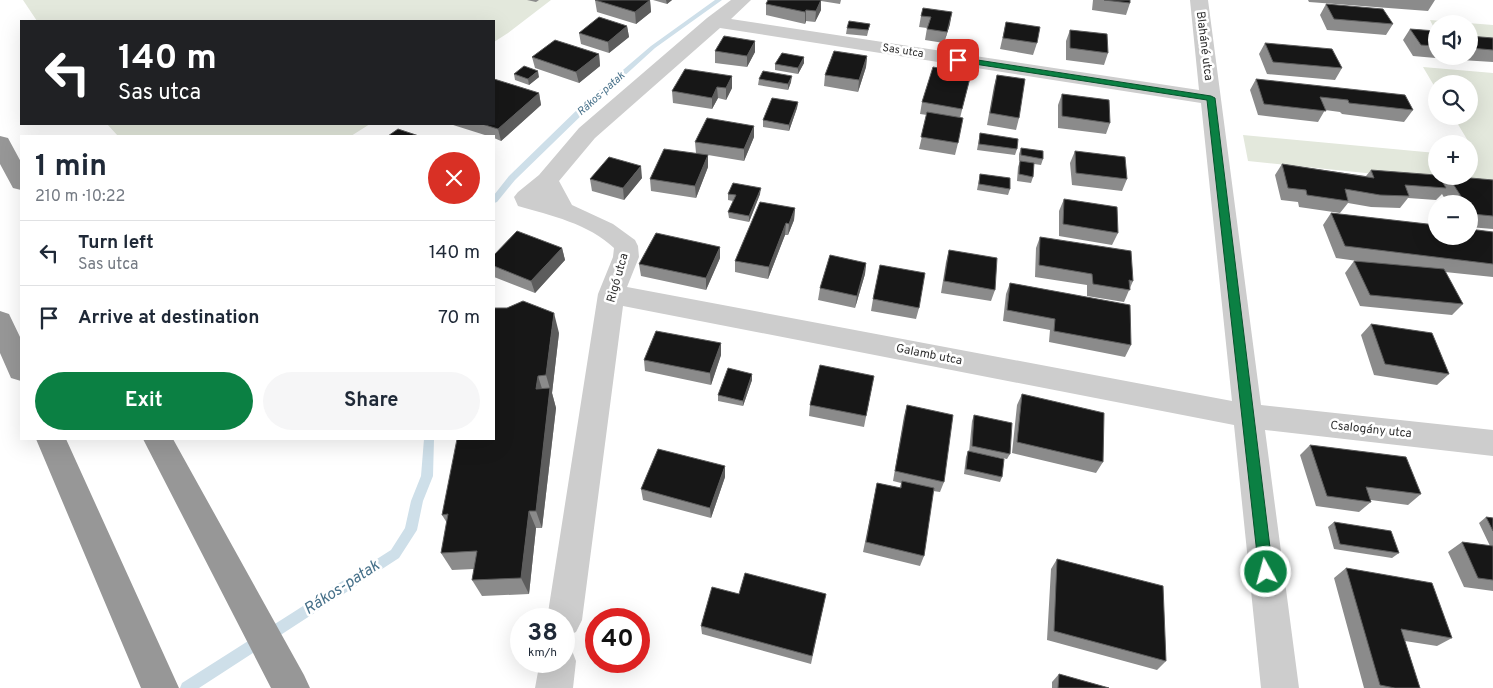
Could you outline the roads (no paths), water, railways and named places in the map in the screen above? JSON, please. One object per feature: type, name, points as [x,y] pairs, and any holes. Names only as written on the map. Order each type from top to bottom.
[{"type":"highway","points":[[0,143],[20,181]]},
{"type":"highway","points":[[0,322],[20,368]]},
{"type":"highway","points":[[51,440],[158,682]]},
{"type":"highway","points":[[159,440],[283,674]]},
{"type":"street","points":[[714,22],[742,0]]},
{"type":"street","name":"Blaháné utca","points":[[1199,0],[1280,688]]},
{"type":"street","name":"Sas utca","points":[[714,22],[1211,98]]},
{"type":"street","name":"Rigó utca","points":[[566,608],[611,294],[626,258],[626,246],[618,237],[607,230],[562,210],[526,200],[526,197],[547,180],[588,133],[714,22]]},
{"type":"street","name":"Galamb utca","points":[[611,294],[1248,416]]},
{"type":"street","name":"Csalogány utca","points":[[1248,416],[1493,443]]},
{"type":"street","points":[[554,688],[556,673]]},
{"type":"waterway","name":"Rákos-patak","points":[[495,199],[512,178],[585,107],[653,47],[719,0]]},
{"type":"waterway","name":"Rákos-patak","points":[[187,688],[395,554],[411,530],[417,501],[427,476],[429,440]]}]
